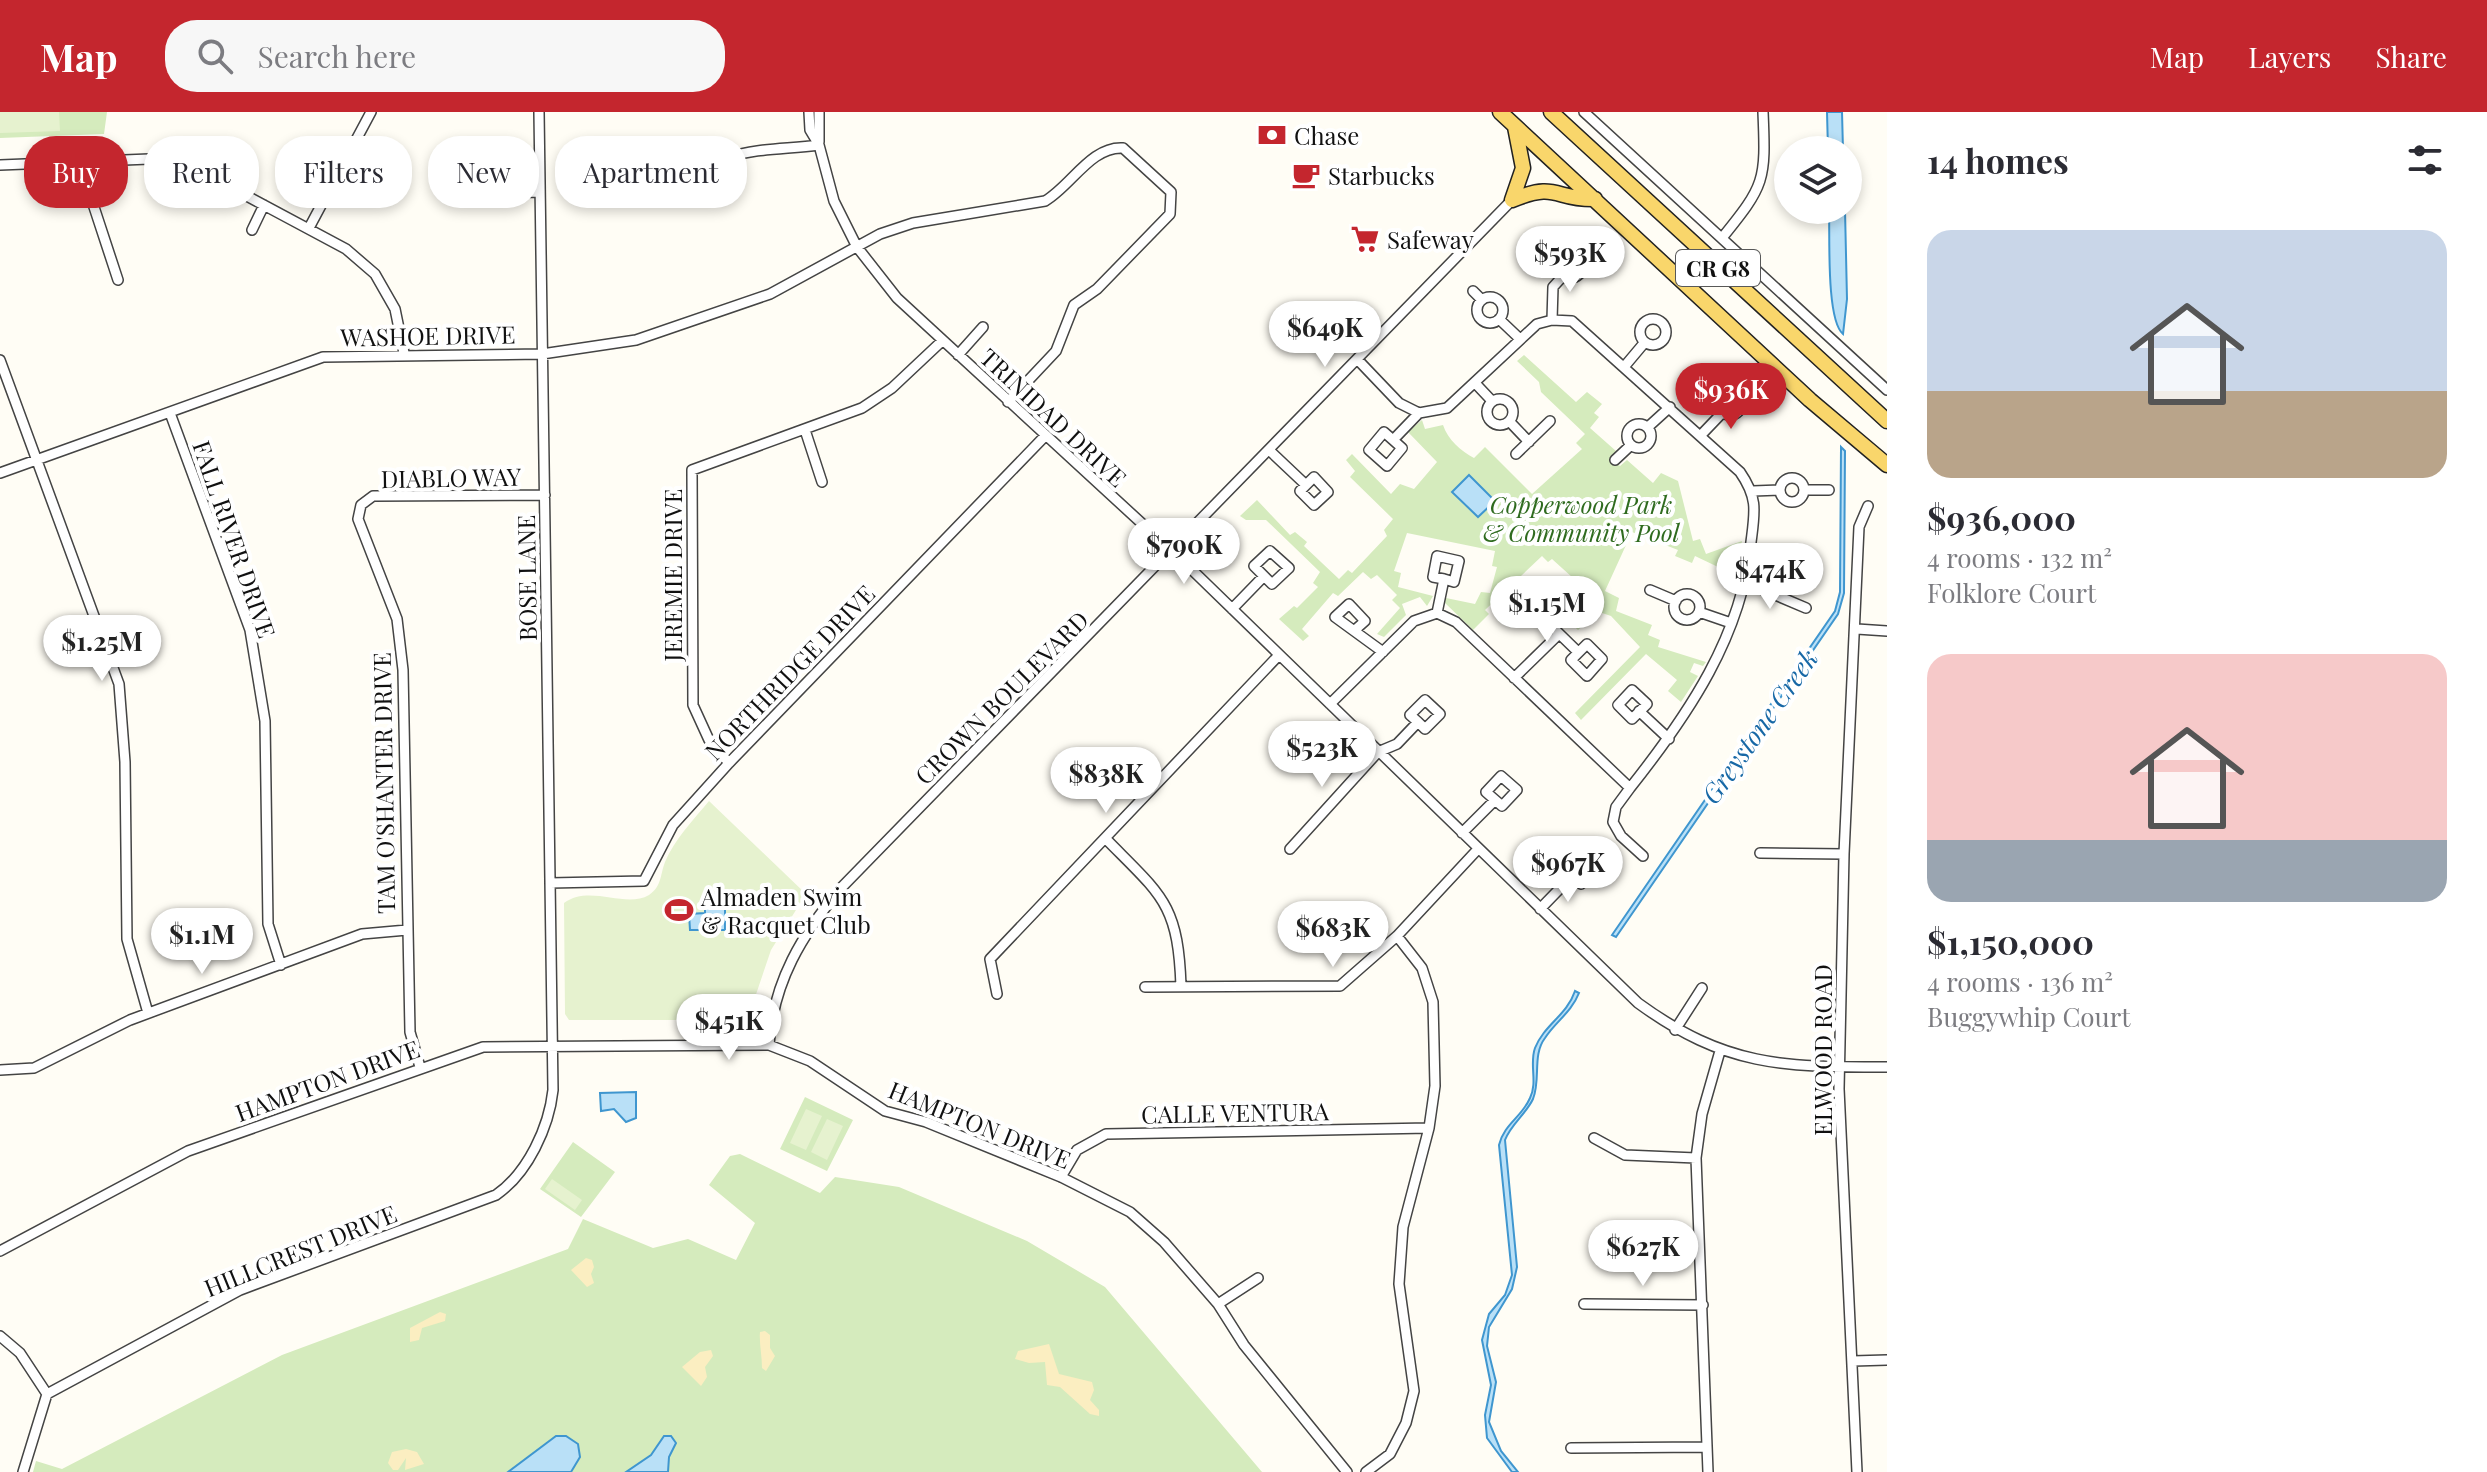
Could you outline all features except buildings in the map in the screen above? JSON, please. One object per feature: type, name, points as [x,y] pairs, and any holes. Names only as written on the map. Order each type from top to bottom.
[{"type":"main road","name":"CR G8","points":[[1500,112],[1810,400],[1887,465]]},
{"type":"main road","name":"CR G8","points":[[1551,112],[1887,421]]},
{"type":"main road","points":[[1512,200],[1523,168],[1515,127]]},
{"type":"main road","points":[[1512,200],[1544,189],[1576,199],[1595,199]]},
{"type":"street","points":[[309,228],[371,112]]},
{"type":"street","name":"BOSE LANE","points":[[539,112],[539,136]]},
{"type":"street","name":"TRINIDAD DRIVE","points":[[809,112],[810,130],[819,145]]},
{"type":"street","name":"TRINIDAD DRIVE","points":[[819,112],[819,145],[834,201],[857,247],[897,298],[1232,609],[1638,1003],[1675,1030],[1720,1051],[1756,1062],[1887,1067]]},
{"type":"street","points":[[1584,112],[1887,390]]},
{"type":"street","points":[[1722,238],[1756,196],[1763,173],[1763,112]]},
{"type":"street","points":[[747,153],[819,145]]},
{"type":"street","name":"WASHOE DRIVE","points":[[0,473],[323,357],[404,353],[542,354],[636,340],[770,294],[880,234],[913,223],[1045,201],[1060,192],[1102,151],[1114,147],[1127,151],[1171,192],[1170,214],[1097,289],[1074,305],[1056,351],[1008,402]]},
{"type":"street","points":[[128,162],[169,161],[202,172],[346,249],[375,274],[395,309],[404,353]]},
{"type":"street","points":[[0,165],[24,164]]},
{"type":"street","name":"BOSE LANE","points":[[539,192],[552,1044]]},
{"type":"street","name":"CROWN BOULEVARD","points":[[769,1045],[783,977],[812,922],[847,882],[1512,200]]},
{"type":"street","points":[[252,230],[264,205]]},
{"type":"street","points":[[94,208],[118,280]]},
{"type":"street","points":[[1581,249],[1582,270],[1571,278],[1563,276],[1557,265],[1559,257],[1581,249]]},
{"type":"street","points":[[1552,320],[1553,287],[1563,276]]},
{"type":"street","points":[[1473,291],[1482,300]]},
{"type":"street","points":[[1490,296],[1502,303],[1504,311],[1499,319],[1488,323],[1481,319],[1477,311],[1482,300],[1490,296]]},
{"type":"street","points":[[1664,318],[1663,340],[1653,345],[1645,342],[1641,331],[1644,323],[1664,318]]},
{"type":"street","points":[[1499,319],[1519,338]]},
{"type":"street","points":[[1393,440],[1419,413],[1447,408],[1537,324],[1552,320],[1572,321],[1701,435],[1740,472],[1753,491],[1755,507],[1747,583],[1731,623],[1706,680],[1669,739],[1616,807],[1613,822],[1621,836],[1643,856]]},
{"type":"street","points":[[958,355],[983,327]]},
{"type":"street","name":"JEREMIE DRIVE","points":[[729,763],[709,740],[693,705],[692,470],[862,408],[892,388],[942,341]]},
{"type":"street","points":[[1624,367],[1645,342]]},
{"type":"street","points":[[1357,359],[1399,403],[1419,413]]},
{"type":"street","points":[[0,360],[119,684],[125,762],[127,939],[148,1013]]},
{"type":"street","points":[[1475,383],[1492,401]]},
{"type":"street","points":[[1738,393],[1746,384]]},
{"type":"street","points":[[1730,391],[1738,393],[1742,400],[1740,410],[1733,415],[1723,412],[1718,401],[1722,394],[1730,391]]},
{"type":"street","points":[[1492,401],[1505,400],[1511,405],[1509,421]]},
{"type":"street","points":[[1492,401],[1487,408],[1490,420],[1502,425],[1509,421]]},
{"type":"street","points":[[1648,427],[1670,407]]},
{"type":"street","points":[[1701,435],[1723,412]]},
{"type":"street","name":"FALL RIVER DRIVE","points":[[170,413],[250,630],[265,721],[268,924],[281,965]]},
{"type":"street","points":[[1509,421],[1529,442]]},
{"type":"street","points":[[1516,454],[1550,421]]},
{"type":"street","points":[[1637,424],[1648,427],[1651,435],[1648,443],[1638,448],[1631,445],[1627,439],[1630,428],[1637,424]]},
{"type":"street","points":[[805,430],[822,482]]},
{"type":"street","name":"NORTHRIDGE DRIVE","points":[[550,883],[644,881],[673,825],[1045,436]]},
{"type":"street","points":[[1615,460],[1631,445]]},
{"type":"street","points":[[1269,450],[1306,485]]},
{"type":"street","points":[[1794,478],[1801,482],[1805,490],[1800,500],[1793,502],[1782,498],[1780,490],[1786,480],[1794,478]]},
{"type":"street","points":[[1753,491],[1780,490]]},
{"type":"street","points":[[1805,490],[1829,490]]},
{"type":"street","name":"DIABLO WAY","points":[[361,505],[373,496],[545,495]]},
{"type":"street","name":"TAM O'SHANTER DRIVE","points":[[361,505],[358,519],[397,619],[402,657],[410,1032],[420,1067]]},
{"type":"street","name":"ELWOOD ROAD","points":[[1857,1472],[1841,1067],[1844,854],[1857,629],[1859,527],[1868,506]]},
{"type":"street","points":[[1232,609],[1264,576]]},
{"type":"street","points":[[1437,613],[1444,579]]},
{"type":"street","points":[[1747,583],[1806,608]]},
{"type":"street","points":[[1650,590],[1676,601]]},
{"type":"street","points":[[1691,594],[1700,603],[1699,612],[1694,618],[1682,619],[1675,609],[1676,601],[1682,595],[1691,594]]},
{"type":"street","points":[[1699,612],[1731,623]]},
{"type":"street","points":[[1330,704],[1414,621],[1437,613],[1456,622],[1630,788]]},
{"type":"street","points":[[1538,613],[1578,652]]},
{"type":"street","points":[[1356,629],[1383,652]]},
{"type":"street","points":[[1857,629],[1887,631]]},
{"type":"street","points":[[1514,678],[1559,634]]},
{"type":"street","points":[[997,994],[990,959],[1279,655]]},
{"type":"street","points":[[1615,688],[1625,698],[1632,690],[1647,704],[1639,711],[1669,739]]},
{"type":"street","points":[[1290,849],[1378,752],[1397,744],[1418,722]]},
{"type":"street","points":[[1462,833],[1495,800]]},
{"type":"street","points":[[1106,839],[1164,898],[1179,938],[1181,986]]},
{"type":"street","points":[[1145,987],[1340,986],[1397,936],[1478,849]]},
{"type":"street","points":[[1760,853],[1844,854]]},
{"type":"street","points":[[1540,909],[1572,876]]},
{"type":"street","points":[[0,1070],[34,1068],[148,1013],[362,934],[407,930]]},
{"type":"street","points":[[1366,1472],[1390,1454],[1406,1423],[1414,1391],[1399,1284],[1403,1227],[1429,1128],[1435,1086],[1433,1002],[1422,968],[1397,936]]},
{"type":"street","points":[[1675,1030],[1702,988]]},
{"type":"street","name":"HAMPTON DRIVE","points":[[0,1251],[188,1151],[483,1047],[552,1044],[769,1045],[810,1061],[885,1111],[926,1122],[1061,1177],[1130,1212],[1164,1242],[1218,1304],[1244,1345],[1347,1472]]},
{"type":"street","name":"HILLCREST DRIVE","points":[[47,1394],[240,1290],[503,1191],[522,1172],[549,1111],[552,1044]]},
{"type":"street","points":[[1708,1472],[1696,1158],[1702,1114],[1720,1051]]},
{"type":"street","name":"CALLE VENTURA","points":[[1061,1177],[1077,1150],[1106,1134],[1429,1128]]},
{"type":"street","points":[[1594,1138],[1625,1155],[1696,1158]]},
{"type":"street","points":[[1218,1304],[1258,1278]]},
{"type":"street","points":[[1584,1304],[1703,1305]]},
{"type":"street","points":[[0,1336],[20,1353],[47,1394],[23,1472]]},
{"type":"street","points":[[1853,1361],[1887,1360]]},
{"type":"street","points":[[1571,1448],[1707,1447]]},
{"type":"green space","points":[[0,112],[107,112],[104,134],[0,138]]},
{"type":"green space","points":[[0,112],[59,112],[60,131],[0,133]]},
{"type":"green space","name":"Copperwood Park & Community Pool","points":[[1524,355],[1576,402],[1587,392],[1602,404],[1594,413],[1599,417],[1590,428],[1616,451],[1610,457],[1620,466],[1627,460],[1653,483],[1661,473],[1678,481],[1693,541],[1700,539],[1706,554],[1742,541],[1740,551],[1731,550],[1730,563],[1738,565],[1737,576],[1695,556],[1692,563],[1675,556],[1678,550],[1632,532],[1605,591],[1619,598],[1616,611],[1652,625],[1648,635],[1660,640],[1658,647],[1706,662],[1703,666],[1694,663],[1690,672],[1698,676],[1681,702],[1668,691],[1677,680],[1646,654],[1581,720],[1575,713],[1640,647],[1611,616],[1599,612],[1578,630],[1561,614],[1583,587],[1552,559],[1548,562],[1542,556],[1485,610],[1489,614],[1473,630],[1445,603],[1446,598],[1475,604],[1481,592],[1490,593],[1497,567],[1492,566],[1495,551],[1407,533],[1394,571],[1401,573],[1398,587],[1433,596],[1427,606],[1420,597],[1402,604],[1406,615],[1384,637],[1377,634],[1400,608],[1392,600],[1397,595],[1377,575],[1371,579],[1363,572],[1338,596],[1333,593],[1302,629],[1309,636],[1303,641],[1279,619],[1294,606],[1297,608],[1318,587],[1313,583],[1320,572],[1266,520],[1246,520],[1240,516],[1257,500],[1290,535],[1295,532],[1307,542],[1304,546],[1339,579],[1348,570],[1352,573],[1387,536],[1384,530],[1393,519],[1350,477],[1355,471],[1346,460],[1352,454],[1391,494],[1400,484],[1414,489],[1437,462],[1408,432],[1422,420],[1425,429],[1443,425],[1448,436],[1474,458],[1485,447],[1532,494],[1582,449],[1576,443],[1585,434],[1541,392],[1539,382],[1517,361]]},
{"type":"green space","name":"Almaden Swim & Racquet Club","points":[[709,801],[806,894],[771,950],[749,1015],[743,1020],[569,1020],[565,1014],[564,903],[585,896],[640,899],[649,895],[658,884],[674,846]]},
{"type":"green space","points":[[805,1097],[853,1120],[827,1171],[780,1149]]},
{"type":"green space","points":[[806,1109],[822,1116],[806,1150],[790,1143]]},
{"type":"green space","points":[[827,1119],[843,1126],[827,1160],[811,1152]]},
{"type":"green space","points":[[573,1142],[615,1172],[581,1217],[540,1189]]},
{"type":"green space","points":[[740,1154],[820,1193],[835,1177],[899,1187],[1027,1241],[1105,1287],[1262,1472],[33,1472],[36,1461],[62,1469],[282,1355],[568,1249],[583,1219],[653,1248],[688,1239],[736,1260],[755,1223],[709,1185],[730,1156]]},
{"type":"green space","points":[[552,1179],[582,1200],[575,1210],[545,1189]]},
{"type":"sand","points":[[586,1258],[592,1260],[594,1267],[591,1274],[594,1283],[587,1287],[571,1270]]},
{"type":"sand","points":[[440,1312],[446,1314],[445,1321],[422,1328],[419,1340],[410,1342],[410,1328]]},
{"type":"sand","points":[[760,1332],[770,1335],[770,1348],[775,1356],[766,1371],[762,1368],[760,1340]]},
{"type":"sand","points":[[1049,1344],[1059,1374],[1092,1382],[1094,1390],[1090,1400],[1099,1410],[1099,1416],[1090,1414],[1060,1387],[1047,1385],[1045,1362],[1029,1363],[1015,1359],[1018,1351]]},
{"type":"sand","points":[[711,1350],[713,1356],[705,1367],[707,1377],[701,1386],[682,1367],[700,1352]]},
{"type":"sand","points":[[406,1449],[417,1452],[424,1464],[405,1470],[406,1458],[398,1470],[393,1470],[388,1463],[392,1452]]},
{"type":"water","points":[[1827,112],[1842,112],[1843,136],[1828,136]]},
{"type":"water","points":[[1829,224],[1845,224],[1847,299],[1843,334],[1834,312]]},
{"type":"water","name":"Greystone Creek","points":[[1841,447],[1845,451],[1844,593],[1838,614],[1616,937],[1612,935],[1835,611],[1840,592]]},
{"type":"water","points":[[1469,475],[1495,501],[1478,517],[1452,492]]},
{"type":"water","points":[[705,894],[725,894],[725,930],[690,930],[689,914],[705,913]]},
{"type":"water","points":[[1575,991],[1579,993],[1572,1006],[1541,1045],[1533,1099],[1505,1140],[1517,1267],[1512,1289],[1489,1327],[1487,1346],[1496,1382],[1489,1422],[1501,1451],[1518,1472],[1512,1472],[1487,1438],[1485,1415],[1491,1385],[1482,1340],[1489,1314],[1505,1295],[1512,1275],[1499,1145],[1505,1131],[1530,1098],[1535,1048],[1567,1007]]},
{"type":"water","points":[[636,1092],[636,1118],[626,1122],[614,1109],[601,1111],[600,1093]]},
{"type":"water","points":[[556,1436],[566,1436],[578,1444],[580,1457],[571,1472],[508,1472]]},
{"type":"water","points":[[664,1436],[671,1436],[676,1443],[669,1457],[668,1472],[626,1472],[651,1455]]},
{"type":"place","name":"Chase","points":[[1272,135]]},
{"type":"place","name":"Starbucks","points":[[1306,175]]},
{"type":"place","name":"Safeway","points":[[1365,239]]},
{"type":"place","name":"Almaden Swim & Racquet Club","points":[[679,910]]}]
